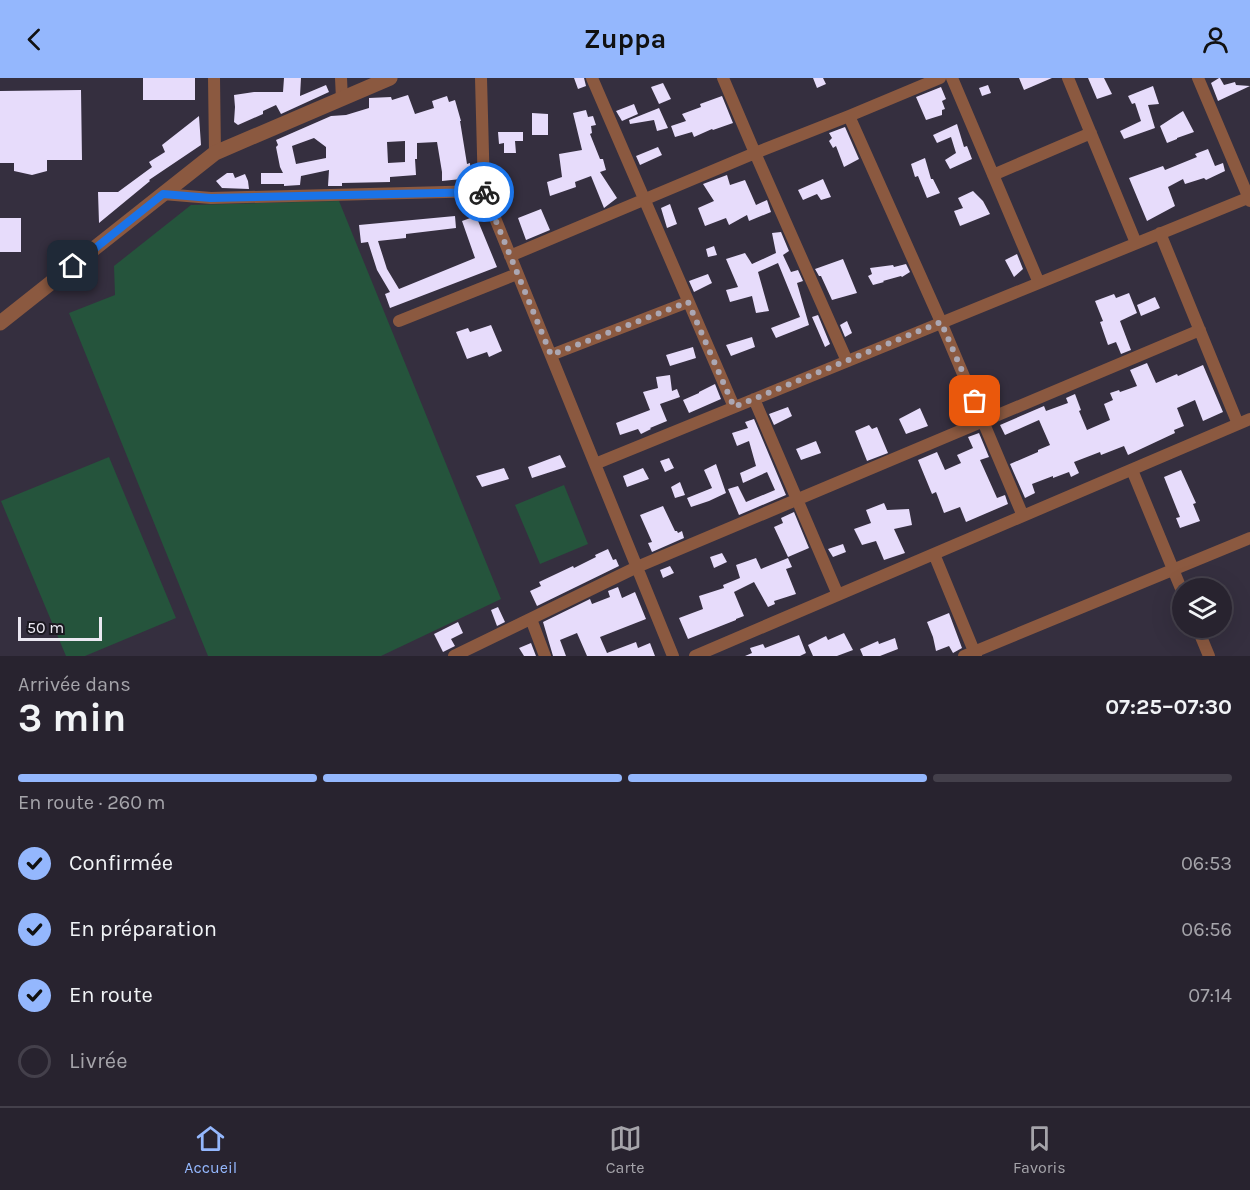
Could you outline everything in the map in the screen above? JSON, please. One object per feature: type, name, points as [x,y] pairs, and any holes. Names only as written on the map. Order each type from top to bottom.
[{"type":"street","points":[[214,78],[215,153]]},
{"type":"street","points":[[342,78],[342,99]]},
{"type":"street","points":[[0,323],[215,153],[390,78]]},
{"type":"street","points":[[481,78],[484,192],[673,656]]},
{"type":"street","points":[[592,78],[734,407]]},
{"type":"street","points":[[723,78],[847,361]]},
{"type":"street","points":[[510,256],[940,78]]},
{"type":"street","points":[[952,78],[1038,283]]},
{"type":"street","points":[[1068,78],[1136,243]]},
{"type":"street","points":[[595,464],[1250,198],[1198,78]]},
{"type":"street","points":[[849,116],[941,322],[1023,516]]},
{"type":"street","points":[[993,175],[1090,133]]},
{"type":"street","points":[[163,194],[211,198],[484,192]]},
{"type":"street","points":[[1160,233],[1238,424]]},
{"type":"street","points":[[399,321],[518,274]]},
{"type":"street","points":[[551,355],[688,302]]},
{"type":"street","points":[[454,656],[637,567],[1200,330]]},
{"type":"street","points":[[754,399],[838,595]]},
{"type":"street","points":[[695,656],[1250,419]]},
{"type":"street","points":[[1132,470],[1177,578]]},
{"type":"street","points":[[934,554],[971,654],[1250,538]]},
{"type":"street","points":[[531,619],[545,656]]},
{"type":"street","points":[[1202,638],[1209,656]]},
{"type":"green space","points":[[339,201],[501,599],[381,656],[208,656],[69,313],[115,295],[114,266],[191,205]]},
{"type":"green space","points":[[109,457],[176,618],[85,656],[66,656],[1,501]]},
{"type":"green space","points":[[564,485],[588,544],[540,564],[515,505]]},
{"type":"building","points":[[143,78],[195,78],[195,100],[143,100]]},
{"type":"building","points":[[284,78],[301,78],[300,96],[326,85],[329,92],[281,114],[276,105],[263,111],[263,114],[238,125],[234,122],[234,95],[283,92]]},
{"type":"building","points":[[574,78],[584,78],[586,86],[578,89]]},
{"type":"building","points":[[813,78],[823,78],[826,84],[817,88]]},
{"type":"building","points":[[1019,78],[1052,78],[1024,90]]},
{"type":"building","points":[[1088,78],[1104,78],[1112,94],[1097,99]]},
{"type":"building","points":[[1219,78],[1224,85],[1235,82],[1236,85],[1250,86],[1218,101],[1211,83]]},
{"type":"building","points":[[663,83],[671,99],[659,104],[651,87]]},
{"type":"building","points":[[988,85],[991,93],[982,96],[979,88]]},
{"type":"building","points":[[1153,86],[1159,104],[1148,105],[1155,128],[1124,139],[1120,131],[1141,121],[1135,103],[1132,104],[1128,96]]},
{"type":"building","points":[[941,87],[946,99],[942,101],[945,109],[942,110],[942,115],[926,120],[916,97]]},
{"type":"building","points":[[81,90],[82,160],[47,160],[47,171],[32,175],[14,171],[14,163],[0,163],[0,91]]},
{"type":"building","points":[[408,95],[415,114],[434,108],[432,101],[447,96],[449,102],[455,100],[461,121],[467,164],[470,163],[471,178],[442,181],[437,142],[417,143],[416,175],[390,177],[390,182],[342,183],[342,186],[328,186],[329,170],[301,176],[300,185],[261,184],[261,173],[283,173],[276,140],[331,116],[346,115],[369,108],[369,98],[391,97],[392,100]],"holes":[[[314,138],[326,147],[326,158],[296,164],[292,146]],[[405,141],[405,162],[388,163],[387,142]]]},
{"type":"building","points":[[722,96],[733,123],[694,137],[692,132],[675,137],[671,126],[686,121],[682,114]]},
{"type":"building","points":[[634,104],[638,114],[622,121],[616,111]]},
{"type":"building","points":[[659,108],[668,128],[657,131],[654,120],[630,124],[629,120]]},
{"type":"building","points":[[586,110],[588,117],[593,116],[596,125],[591,126],[592,133],[590,134],[606,170],[600,172],[617,198],[604,208],[591,176],[575,182],[576,187],[550,196],[547,182],[562,177],[559,154],[582,150],[573,113]]},
{"type":"building","points":[[1183,111],[1194,132],[1167,143],[1160,126]]},
{"type":"building","points":[[532,113],[548,114],[548,135],[532,135]]},
{"type":"building","points":[[199,116],[201,145],[149,180],[99,223],[98,192],[118,192],[152,167],[149,162],[165,152],[162,145]]},
{"type":"building","points":[[957,124],[964,147],[967,146],[972,159],[950,169],[945,160],[956,153],[951,137],[937,143],[933,135]]},
{"type":"building","points":[[845,127],[859,159],[844,167],[836,146],[833,148],[829,141],[832,138],[829,133]]},
{"type":"building","points":[[498,132],[523,132],[523,141],[515,141],[516,153],[504,153],[504,143],[499,144]]},
{"type":"building","points":[[658,147],[662,155],[640,165],[636,156]]},
{"type":"building","points":[[1208,149],[1215,166],[1223,163],[1225,171],[1206,180],[1204,178],[1185,184],[1183,179],[1168,187],[1175,206],[1147,221],[1129,178],[1163,166],[1165,170],[1197,157],[1195,154]]},
{"type":"building","points":[[925,158],[931,179],[940,193],[927,198],[918,176],[915,177],[911,164]]},
{"type":"building","points":[[227,173],[233,173],[235,178],[245,174],[249,189],[222,188],[216,181]]},
{"type":"building","points":[[727,175],[730,185],[745,180],[756,205],[767,200],[771,212],[749,221],[747,215],[729,225],[726,218],[705,226],[698,208],[714,201],[703,184]]},
{"type":"building","points":[[823,179],[831,197],[821,200],[817,194],[803,200],[798,190]]},
{"type":"building","points":[[973,191],[983,201],[990,214],[960,226],[954,211],[963,208],[958,198]]},
{"type":"building","points":[[670,204],[677,224],[667,228],[661,208]]},
{"type":"building","points":[[541,209],[550,230],[526,240],[518,218]]},
{"type":"building","points":[[455,216],[456,228],[406,234],[406,238],[378,241],[387,269],[399,289],[475,258],[462,221],[476,216],[497,267],[390,308],[385,294],[390,292],[377,270],[368,242],[361,243],[359,225]]},
{"type":"building","points":[[0,218],[21,218],[21,252],[0,252]]},
{"type":"building","points":[[781,232],[789,251],[783,255],[791,272],[798,270],[803,281],[797,283],[809,325],[776,338],[771,328],[800,317],[778,263],[758,272],[769,311],[756,313],[752,296],[730,302],[726,290],[738,287],[726,259],[745,253],[752,264],[776,253],[772,233]]},
{"type":"building","points":[[714,246],[717,255],[708,257],[706,249]]},
{"type":"building","points":[[1017,254],[1023,269],[1014,277],[1005,260]]},
{"type":"building","points":[[843,259],[857,293],[832,300],[821,276],[815,269]]},
{"type":"building","points":[[906,264],[910,272],[902,277],[873,285],[868,276],[872,274],[870,268]]},
{"type":"building","points":[[708,274],[712,283],[694,292],[689,281]]},
{"type":"building","points":[[1129,293],[1137,313],[1120,321],[1131,350],[1121,354],[1116,342],[1108,345],[1100,322],[1103,321],[1095,301],[1114,294],[1116,298]]},
{"type":"building","points":[[1155,297],[1160,308],[1141,316],[1137,305]]},
{"type":"building","points":[[818,315],[830,344],[825,347],[812,317]]},
{"type":"building","points":[[847,321],[852,333],[845,337],[840,325]]},
{"type":"building","points":[[491,325],[502,351],[489,357],[487,352],[467,359],[456,332],[468,328],[470,332]]},
{"type":"building","points":[[752,337],[755,347],[731,356],[726,345]]},
{"type":"building","points":[[693,347],[696,358],[670,366],[666,355]]},
{"type":"building","points":[[1147,363],[1156,383],[1203,365],[1223,412],[1203,421],[1195,400],[1177,408],[1184,426],[1174,430],[1175,433],[1128,455],[1124,446],[1074,462],[1079,473],[1071,477],[1069,472],[1032,484],[1035,493],[1025,498],[1010,464],[1050,445],[1039,420],[1005,435],[1000,425],[1044,406],[1046,411],[1068,403],[1066,398],[1075,394],[1087,430],[1110,420],[1104,404],[1113,400],[1110,393],[1137,386],[1130,370]]},
{"type":"building","points":[[670,375],[672,391],[677,389],[680,397],[660,404],[667,421],[641,434],[638,429],[620,435],[616,423],[650,410],[643,392],[658,388],[656,377]]},
{"type":"building","points":[[715,384],[721,399],[689,413],[683,400]]},
{"type":"building","points":[[788,407],[792,416],[774,425],[769,414]]},
{"type":"building","points":[[920,408],[928,426],[906,434],[899,419]]},
{"type":"building","points":[[754,419],[786,495],[739,515],[728,489],[738,486],[746,502],[775,490],[767,472],[743,483],[740,473],[756,466],[749,441],[737,446],[732,433],[748,428],[745,422]]},
{"type":"building","points":[[869,425],[872,429],[877,427],[888,453],[867,461],[855,431]]},
{"type":"building","points":[[979,433],[989,457],[980,460],[997,498],[1005,495],[1008,504],[966,522],[960,507],[944,513],[936,492],[932,494],[918,460],[937,452],[945,470],[961,463],[957,455],[973,448],[968,437]]},
{"type":"building","points":[[816,441],[821,453],[801,460],[796,449]]},
{"type":"building","points":[[560,455],[566,467],[532,478],[528,467]]},
{"type":"building","points":[[669,458],[674,468],[665,472],[660,461]]},
{"type":"building","points":[[716,464],[726,493],[691,507],[687,498],[712,488],[704,470]]},
{"type":"building","points":[[504,468],[509,479],[482,487],[476,476]]},
{"type":"building","points":[[643,468],[649,479],[627,487],[623,476]]},
{"type":"building","points":[[1181,470],[1196,503],[1193,504],[1200,521],[1180,528],[1176,518],[1180,517],[1164,477]]},
{"type":"building","points":[[680,482],[685,495],[675,498],[671,487]]},
{"type":"building","points":[[884,503],[887,510],[909,509],[912,525],[894,529],[905,553],[884,560],[876,541],[862,545],[854,529],[871,523],[866,510]]},
{"type":"building","points":[[663,506],[675,531],[678,533],[682,531],[684,538],[652,552],[648,543],[652,542],[640,515]]},
{"type":"building","points":[[794,512],[809,548],[788,557],[774,527],[783,523],[781,518]]},
{"type":"building","points":[[843,544],[846,552],[833,557],[828,549]]},
{"type":"building","points":[[608,549],[619,566],[537,606],[530,591],[541,586],[539,582],[573,566],[574,568]]},
{"type":"building","points":[[722,553],[727,562],[714,568],[710,557]]},
{"type":"building","points":[[756,558],[761,569],[788,558],[792,567],[786,569],[796,594],[774,601],[775,604],[768,607],[754,582],[734,592],[744,616],[688,639],[679,618],[703,609],[699,596],[724,588],[723,585],[740,578],[736,565]]},
{"type":"building","points":[[670,566],[674,573],[663,578],[660,570]]},
{"type":"building","points":[[618,587],[622,598],[635,592],[646,619],[600,637],[607,653],[636,642],[638,648],[650,643],[655,656],[587,656],[577,633],[560,640],[566,656],[553,656],[543,622],[590,599],[592,604],[610,597],[608,591]]},
{"type":"building","points":[[498,607],[505,622],[497,626],[491,610]]},
{"type":"building","points":[[949,613],[962,648],[953,653],[949,646],[936,651],[927,622]]},
{"type":"building","points":[[458,622],[463,633],[451,639],[455,646],[443,652],[434,634]]},
{"type":"building","points":[[844,633],[853,650],[837,656],[813,656],[808,645],[826,636],[828,640]]},
{"type":"building","points":[[799,635],[806,653],[800,656],[745,656],[752,653],[750,648],[763,644],[765,648]]},
{"type":"building","points":[[895,638],[898,649],[880,656],[863,656],[860,649],[878,641],[879,644]]},
{"type":"building","points":[[531,643],[536,656],[524,656],[519,648]]},
{"type":"way so far","points":[[484,192],[551,355],[688,302],[734,407],[941,322],[975,401]]},
{"type":"route","points":[[73,266],[163,194],[211,198],[484,192]]}]
